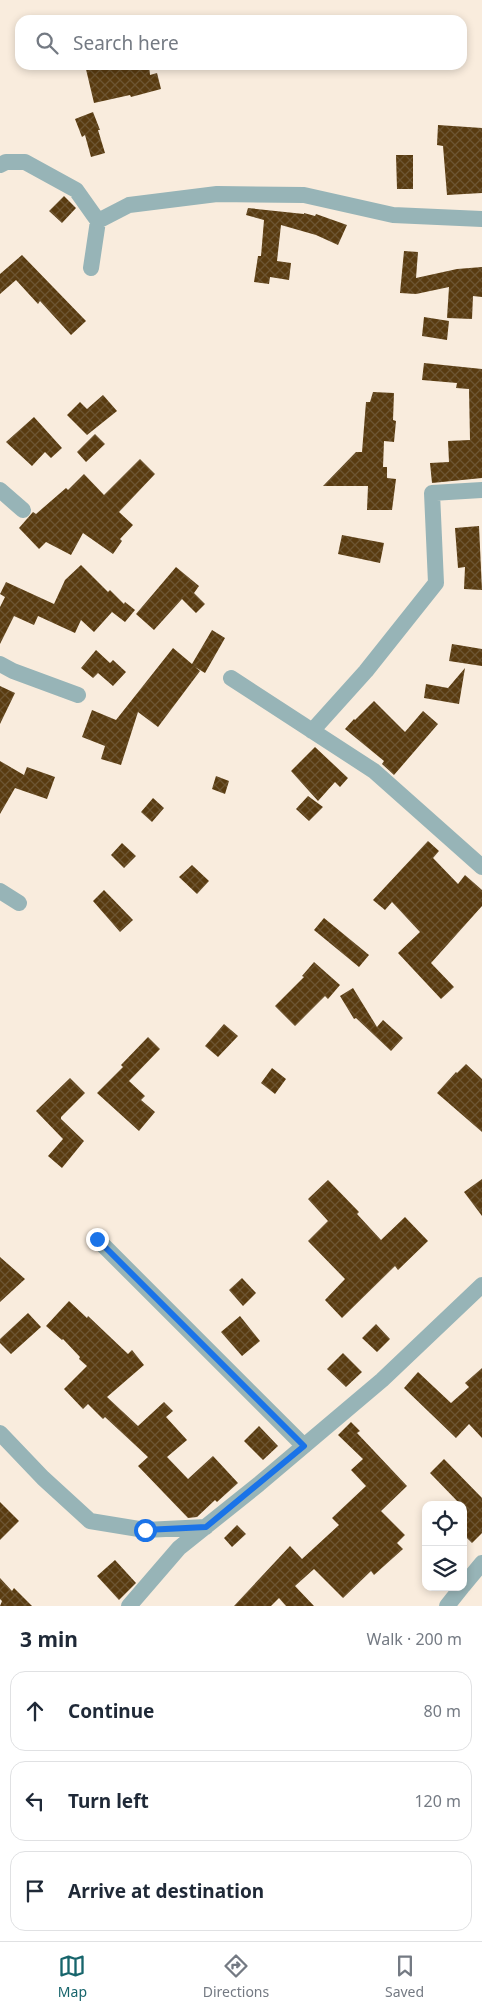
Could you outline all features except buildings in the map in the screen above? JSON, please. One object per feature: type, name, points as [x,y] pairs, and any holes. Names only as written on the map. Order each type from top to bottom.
[{"type":"street","points":[[0,165],[6,162],[25,162],[76,190],[98,221],[91,268]]},
{"type":"street","points":[[98,221],[130,205],[217,194],[304,195],[393,215],[482,219]]},
{"type":"street","points":[[0,490],[23,510]]},
{"type":"street","points":[[312,731],[366,671],[436,583],[432,492],[482,490]]},
{"type":"street","points":[[0,664],[13,671],[78,695]]},
{"type":"street","points":[[231,678],[374,771],[482,867]]},
{"type":"street","points":[[0,891],[20,902]]},
{"type":"street","points":[[97,1239],[304,1446]]},
{"type":"street","points":[[130,1606],[179,1548],[382,1380],[482,1285]]},
{"type":"street","points":[[0,1433],[90,1521],[145,1530],[206,1527]]},
{"type":"street","points":[[467,1581],[482,1563]]},
{"type":"street","points":[[447,1606],[459,1591]]},
{"type":"route","points":[[97,1239],[304,1446],[206,1527],[145,1530]]}]
